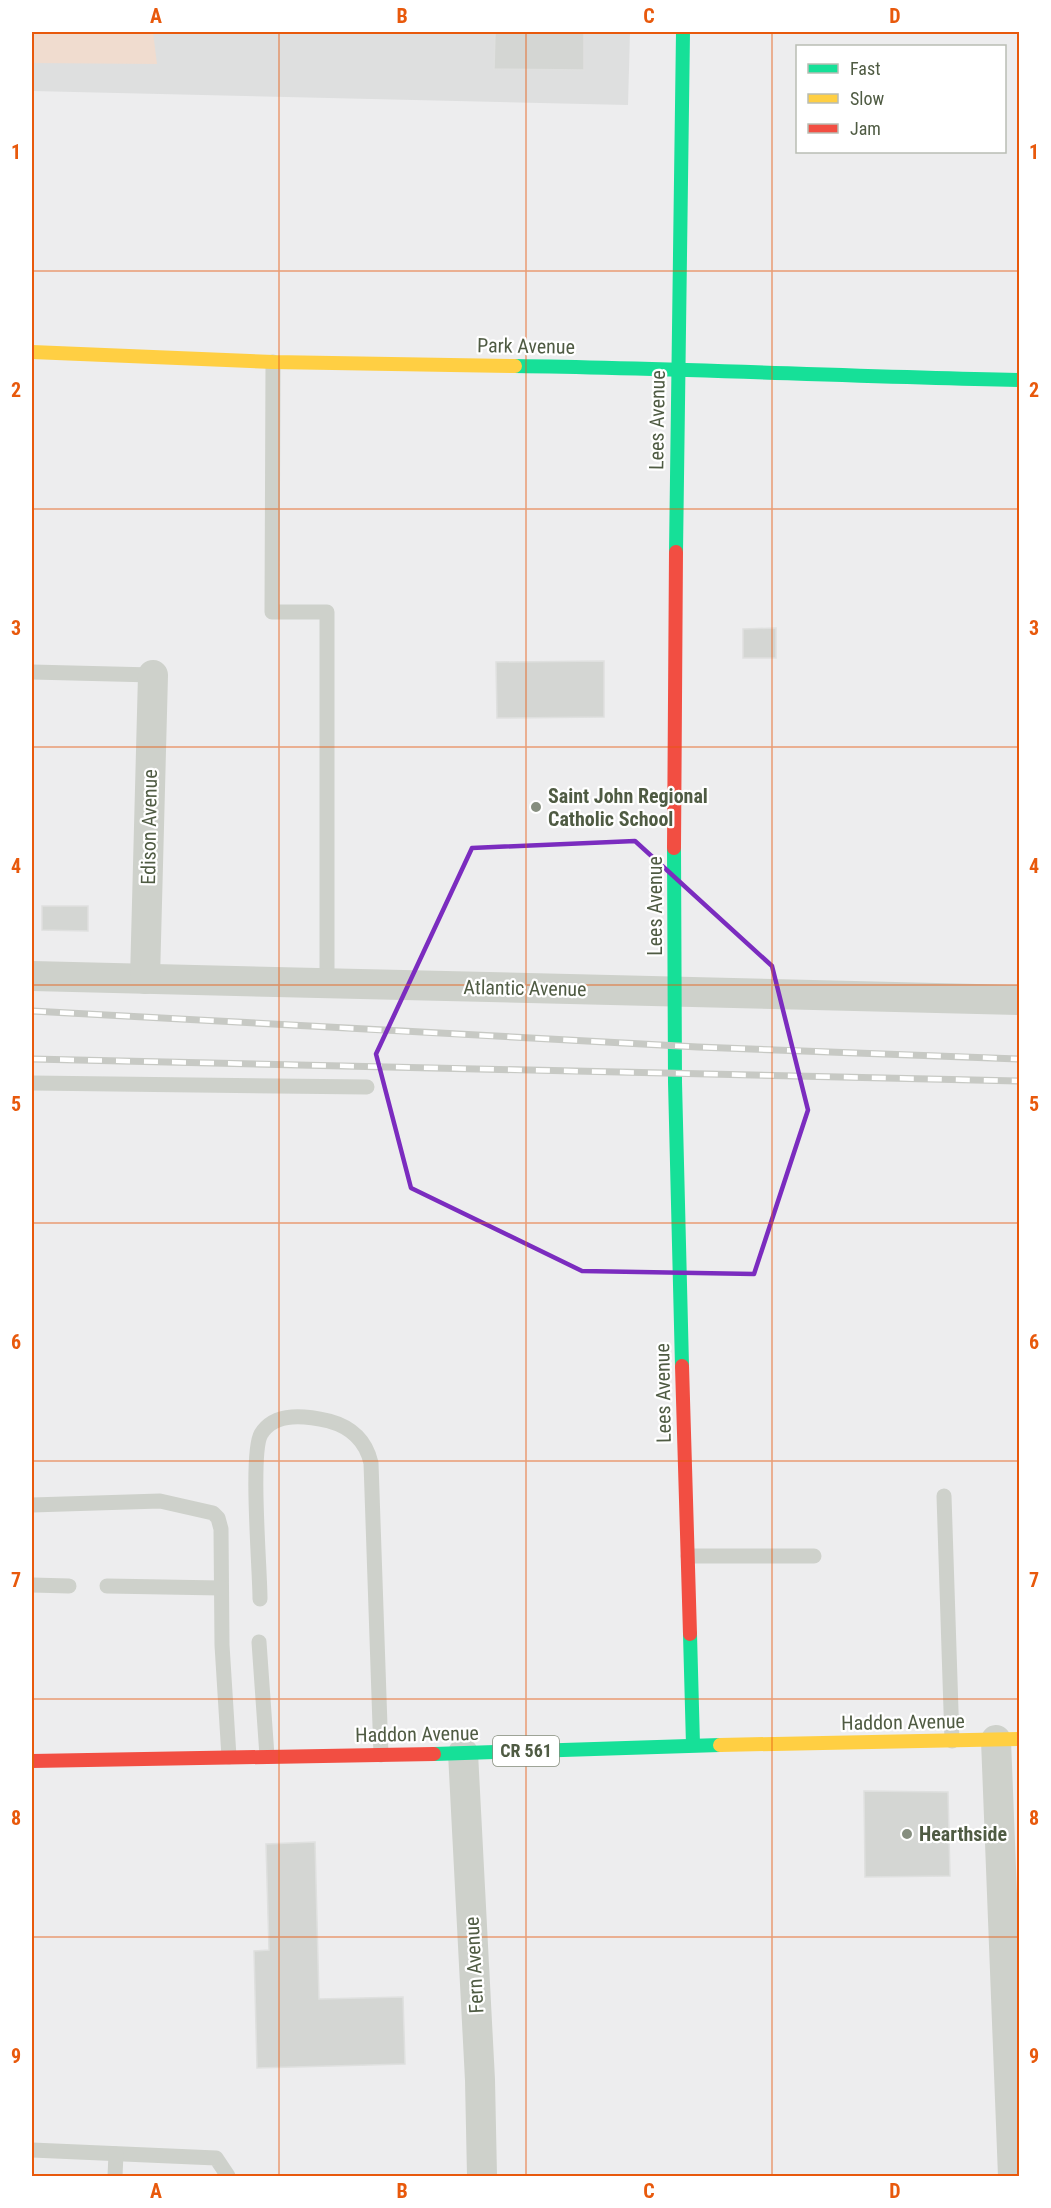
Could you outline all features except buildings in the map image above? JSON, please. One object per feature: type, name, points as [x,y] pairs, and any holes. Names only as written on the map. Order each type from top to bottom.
[{"type":"street","name":"Lees Avenue","points":[[683,32],[677,368],[674,992],[693,1745]]},
{"type":"street","name":"Park Avenue","points":[[32,352],[273,362],[677,368],[1020,380]]},
{"type":"street","name":"Edison Avenue","points":[[145,979],[153,675]]},
{"type":"street","name":"Atlantic Avenue","points":[[32,976],[1020,1000]]},
{"type":"street","name":"Haddon Avenue","points":[[32,1761],[1008,1740]]},
{"type":"street","points":[[1008,1740],[1015,2124],[1013,2176]]},
{"type":"street","name":"Fern Avenue","points":[[463,1753],[480,2080],[482,2176]]},
{"type":"lane","points":[[273,362],[272,612],[327,612],[327,983]]},
{"type":"lane","points":[[32,672],[153,675]]},
{"type":"lane","points":[[32,1083],[366,1087]]},
{"type":"lane","points":[[261,1599],[256,1471],[257,1445],[261,1434],[268,1426],[283,1419],[307,1416],[338,1423],[354,1432],[368,1449],[371,1463],[381,1755]]},
{"type":"lane","points":[[944,1496],[952,1741]]},
{"type":"lane","points":[[32,1505],[160,1501],[213,1513],[218,1518],[221,1529],[221,1588],[229,1757]]},
{"type":"lane","points":[[688,1556],[814,1556]]},
{"type":"lane","points":[[32,1585],[69,1586]]},
{"type":"lane","points":[[107,1586],[221,1588]]},
{"type":"lane","points":[[259,1642],[267,1756]]},
{"type":"lane","points":[[32,2150],[216,2158],[228,2176]]},
{"type":"lane","points":[[115,2176],[116,2154]]},
{"type":"highlighted area","points":[[635,841],[772,966],[808,1110],[754,1274],[582,1271],[411,1188],[376,1054],[472,848]]},
{"type":"shaded area","points":[[32,32],[630,32],[628,105],[32,91]]},
{"type":"shaded area","points":[[32,32],[153,32],[157,64],[32,63]]},
{"type":"railway","points":[[32,1011],[698,1047],[1020,1059]]},
{"type":"railway","points":[[32,1059],[1020,1081]]},
{"type":"traffic: fast","points":[[676,552],[683,32]]},
{"type":"traffic: fast","points":[[515,366],[1020,380]]},
{"type":"traffic: fast","points":[[674,848],[675,1082],[682,1366]]},
{"type":"traffic: fast","points":[[690,1634],[693,1745]]},
{"type":"traffic: fast","points":[[434,1754],[720,1745]]},
{"type":"traffic: slow","points":[[32,352],[273,362],[515,366]]},
{"type":"traffic: slow","points":[[720,1745],[1020,1739]]},
{"type":"traffic: jam","points":[[674,848],[676,552]]},
{"type":"traffic: jam","points":[[682,1366],[690,1634]]},
{"type":"traffic: jam","points":[[32,1761],[434,1754]]},
{"type":"place","name":"Saint John Regional Catholic School","points":[[536,807]]},
{"type":"place","name":"Hearthside","points":[[907,1834]]}]
